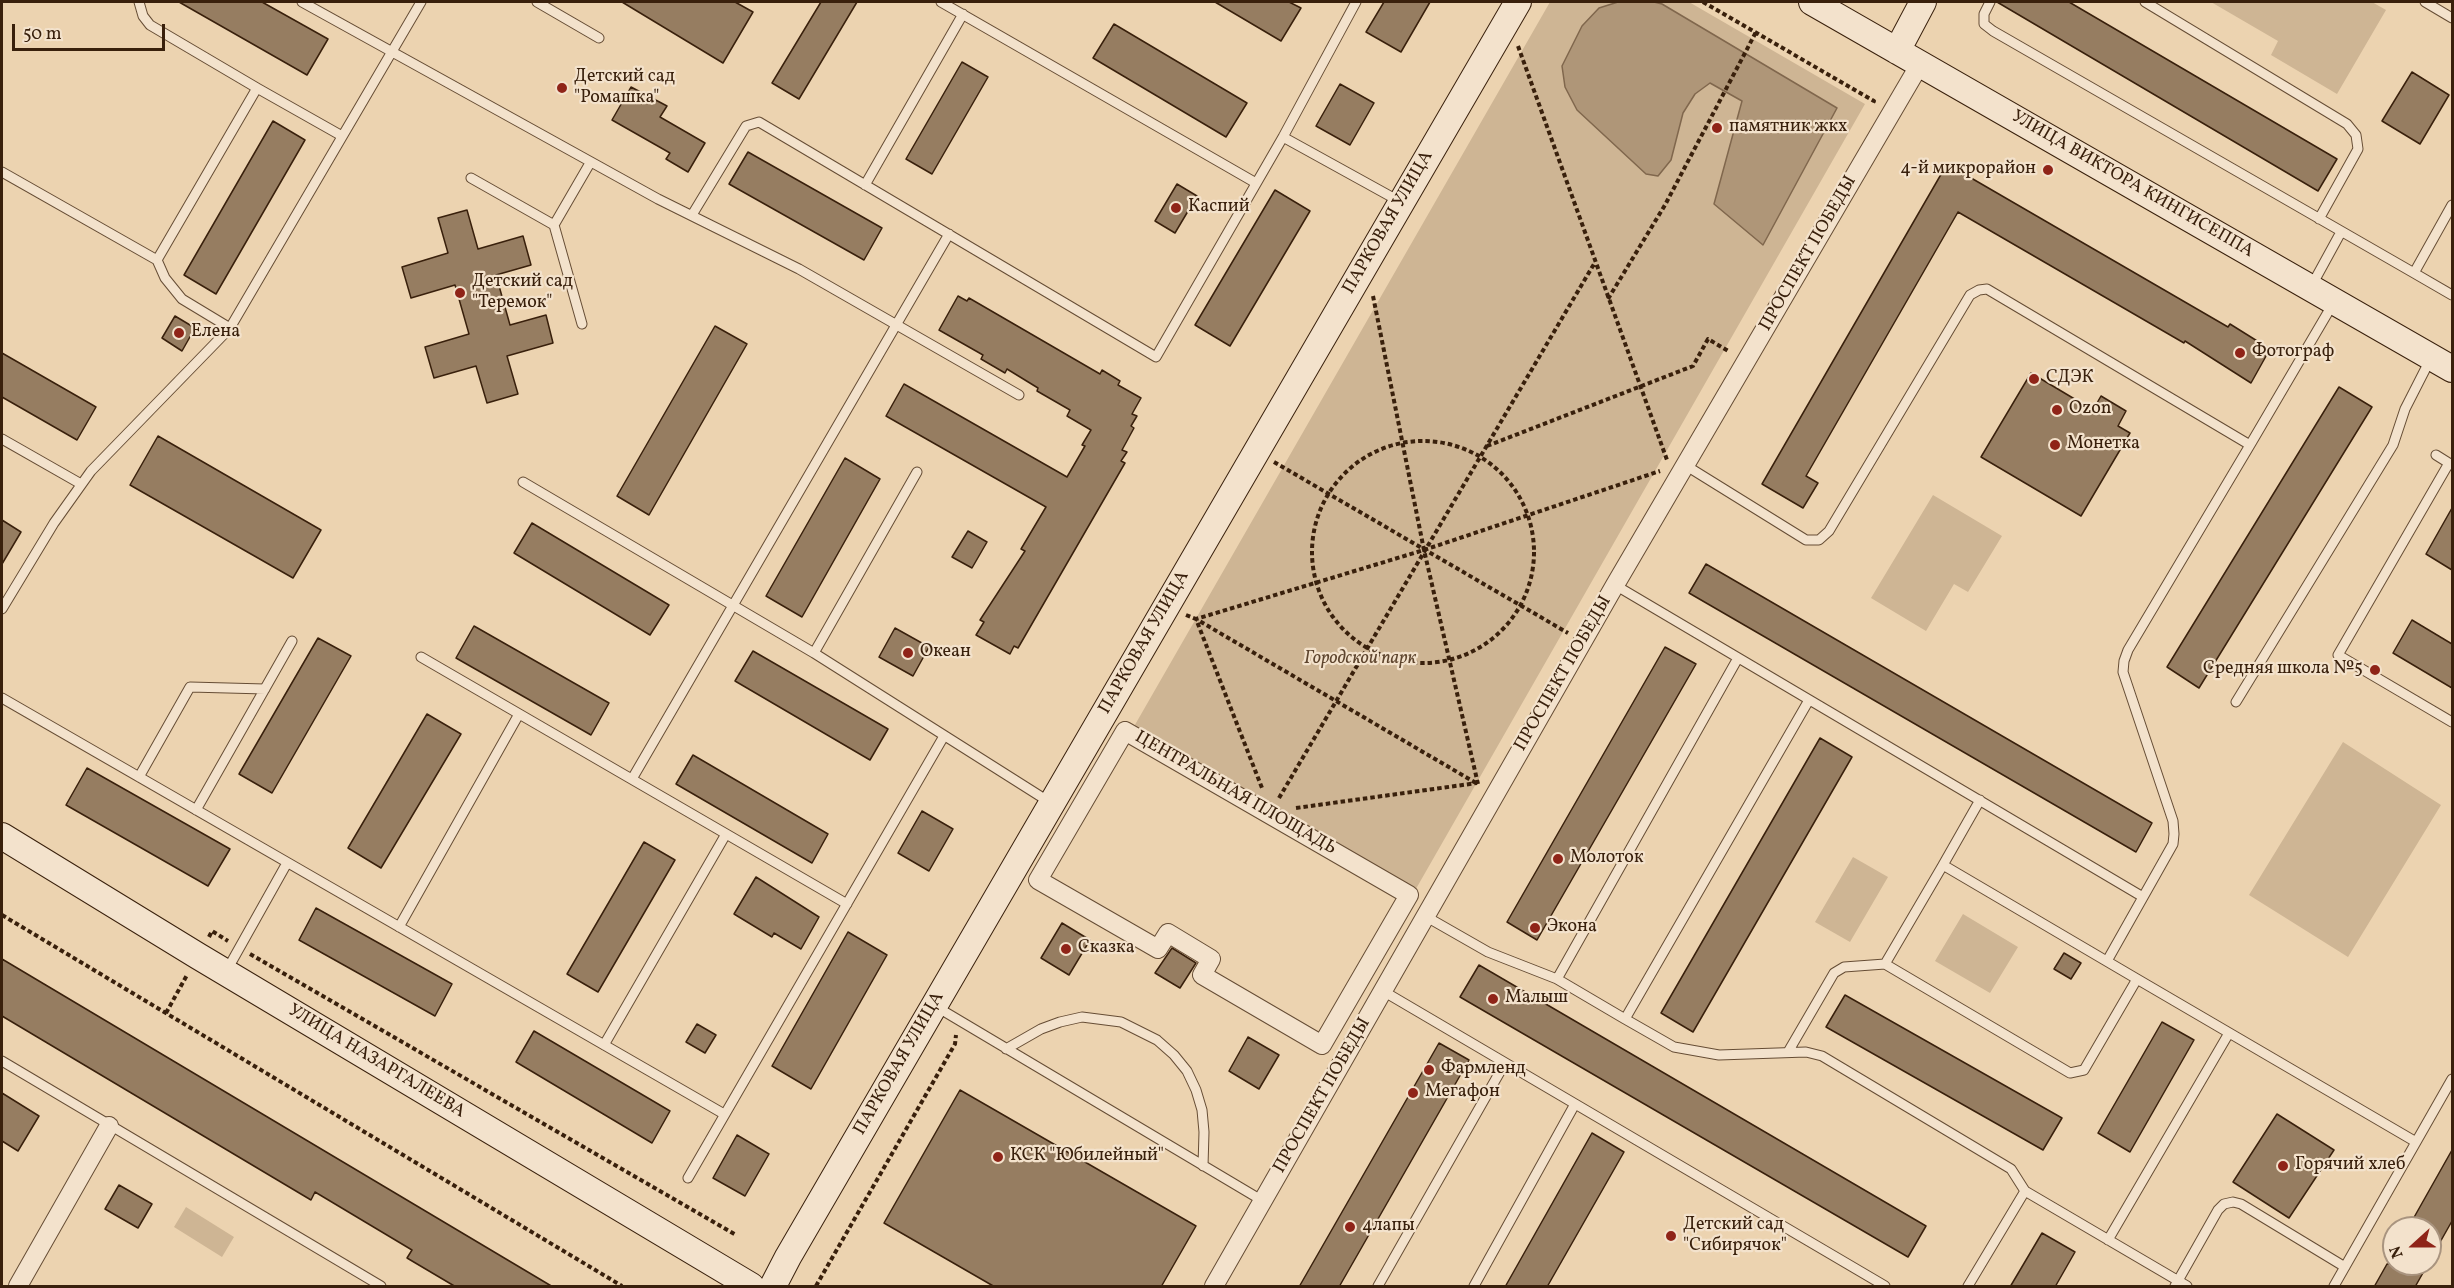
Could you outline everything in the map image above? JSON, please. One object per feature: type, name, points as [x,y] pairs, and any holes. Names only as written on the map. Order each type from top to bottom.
[{"type":"street","name":"ПАРКОВАЯ УЛИЦА","points":[[773,1287],[1518,2]]},
{"type":"street","name":"УЛИЦА ВИКТОРА КИНГИСЕППА","points":[[1812,2],[2442,363]]},
{"type":"street","points":[[1897,51],[1923,2]]},
{"type":"street","name":"ПРОСПЕКТ ПОБЕДЫ","points":[[1214,1287],[1615,585],[1676,464],[1920,64]]},
{"type":"street","name":"ЦЕНТРАЛЬНАЯ ПЛОЩАДЬ","points":[[1125,731],[1409,895],[1322,1045],[1202,975],[1211,959],[1168,933],[1158,949],[1038,880],[1125,731]]},
{"type":"street","name":"УЛИЦА НАЗАРГАЛЕЕВА","points":[[2,836],[751,1287]]},
{"type":"street","points":[[18,1287],[109,1126]]},
{"type":"lane","points":[[139,2],[143,16],[150,25],[342,136]]},
{"type":"lane","points":[[302,2],[319,6],[391,53],[590,163],[799,268],[1019,394]]},
{"type":"lane","points":[[2,609],[54,523],[91,471],[230,328],[421,2]]},
{"type":"lane","points":[[537,2],[599,38]]},
{"type":"lane","points":[[941,2],[1256,183]]},
{"type":"lane","points":[[1990,2],[1984,14],[1984,24],[1993,31],[2452,295]]},
{"type":"lane","points":[[2145,2],[2347,124],[2356,135],[2358,149],[2319,219]]},
{"type":"lane","points":[[2425,2],[2452,18]]},
{"type":"lane","points":[[692,215],[746,126],[759,122],[1156,357],[1283,137],[1352,3]]},
{"type":"lane","points":[[865,185],[963,14]]},
{"type":"lane","points":[[157,260],[257,88]]},
{"type":"lane","points":[[1283,137],[1401,203]]},
{"type":"lane","points":[[554,225],[590,163]]},
{"type":"lane","points":[[2,172],[157,260],[165,278],[182,299],[230,328]]},
{"type":"lane","points":[[471,178],[554,225],[582,324]]},
{"type":"lane","points":[[2414,273],[2452,205]]},
{"type":"lane","points":[[2311,287],[2341,232]]},
{"type":"lane","points":[[632,779],[949,234]]},
{"type":"lane","points":[[1676,464],[1806,540],[1819,540],[1829,531],[1970,295],[1987,289],[2250,445]]},
{"type":"lane","points":[[2107,961],[2173,844],[2174,834],[2173,821],[2123,672],[2124,661],[2134,639],[2335,301]]},
{"type":"lane","points":[[2236,702],[2393,445],[2405,409],[2442,363]]},
{"type":"lane","points":[[2,439],[81,484]]},
{"type":"lane","points":[[2436,455],[2451,464],[2338,655],[2452,722]]},
{"type":"lane","points":[[814,653],[917,472]]},
{"type":"lane","points":[[523,482],[814,653],[1052,803]]},
{"type":"lane","points":[[1615,585],[2143,897]]},
{"type":"lane","points":[[196,810],[292,641]]},
{"type":"lane","points":[[421,657],[847,904]]},
{"type":"lane","points":[[1557,979],[1738,658]]},
{"type":"lane","points":[[139,777],[190,687],[265,689]]},
{"type":"lane","points":[[2,698],[724,1114]]},
{"type":"lane","points":[[1625,1019],[1809,700]]},
{"type":"lane","points":[[399,927],[519,714]]},
{"type":"lane","points":[[688,1178],[944,736]]},
{"type":"lane","points":[[1885,964],[1980,800]]},
{"type":"lane","points":[[604,1046],[726,834]]},
{"type":"lane","points":[[226,972],[287,863]]},
{"type":"lane","points":[[1943,865],[2416,1143]]},
{"type":"lane","points":[[1425,916],[1488,952],[1557,979],[1674,1047],[1719,1055],[1806,1052],[1822,1056],[2011,1169],[2025,1191],[2108,1240],[2176,1284],[2187,1287]]},
{"type":"lane","points":[[1788,1052],[1834,973],[1844,967],[1885,964],[2070,1073],[2084,1070],[2137,979]]},
{"type":"lane","points":[[1383,990],[1886,1287]]},
{"type":"lane","points":[[934,1006],[1263,1201]]},
{"type":"lane","points":[[1006,1049],[1041,1029],[1082,1017],[1121,1022],[1157,1040],[1174,1054],[1187,1071],[1196,1090],[1202,1110],[1203,1166]]},
{"type":"lane","points":[[2108,1240],[2229,1032]]},
{"type":"lane","points":[[2,1061],[381,1287]]},
{"type":"lane","points":[[1378,1287],[1505,1063]]},
{"type":"lane","points":[[2334,1287],[2452,1079]]},
{"type":"lane","points":[[1474,1287],[1575,1104]]},
{"type":"lane","points":[[1968,1287],[2025,1191]]},
{"type":"lane","points":[[2176,1284],[2218,1210],[2224,1204],[2233,1202],[2241,1204],[2345,1267]]},
{"type":"path","points":[[1703,2],[1874,101]]},
{"type":"path","points":[[1608,300],[1665,205],[1756,32]]},
{"type":"path","points":[[1517,45],[1640,387],[1676,464]]},
{"type":"path","points":[[1277,801],[1594,264]]},
{"type":"path","points":[[1372,294],[1424,550],[1479,784]]},
{"type":"path","points":[[1486,446],[1693,366],[1708,339],[1732,353]]},
{"type":"path","points":[[1435,441],[1465,448],[1492,464],[1514,487],[1529,516],[1535,547],[1532,578],[1521,606],[1500,633],[1474,651],[1449,659],[1412,663],[1382,655],[1354,639],[1332,616],[1317,582],[1312,556],[1315,525],[1328,494],[1347,470],[1373,452],[1401,442],[1435,441]]},
{"type":"path","points":[[1257,451],[1570,634]]},
{"type":"path","points":[[1196,619],[1424,550],[1664,470]]},
{"type":"path","points":[[1181,624],[1187,614],[1479,784]]},
{"type":"path","points":[[1196,619],[1263,790]]},
{"type":"path","points":[[1294,808],[1479,784]]},
{"type":"path","points":[[2,915],[622,1287]]},
{"type":"path","points":[[212,932],[736,1235]]},
{"type":"path","points":[[816,1287],[955,1044],[959,1021]]},
{"type":"green space","name":"Городской парк","points":[[1550,2],[1689,2],[1865,104],[1413,894],[1132,730]]},
{"type":"green space","points":[[2211,2],[2372,2],[2386,10],[2337,94],[2271,55],[2278,41]]},
{"type":"green space","points":[[1933,495],[2002,536],[1968,592],[1954,584],[1926,631],[1871,598]]},
{"type":"green space","points":[[2343,742],[2441,805],[2348,957],[2249,895]]},
{"type":"green space","points":[[1853,857],[1888,877],[1850,942],[1815,922]]},
{"type":"green space","points":[[1963,914],[2018,947],[1990,993],[1935,961]]},
{"type":"green space","points":[[186,1207],[234,1237],[222,1257],[174,1227]]},
{"type":"shaded area","points":[[1618,2],[1662,4],[1837,108],[1763,245],[1714,204],[1742,101],[1710,83],[1695,94],[1683,113],[1671,160],[1658,176],[1646,174],[1577,110],[1565,87],[1562,66],[1582,26],[1599,8]]},
{"type":"building","points":[[179,2],[262,2],[328,39],[307,75]]},
{"type":"building","points":[[622,2],[735,2],[753,12],[723,63]]},
{"type":"building","points":[[821,2],[857,2],[799,99],[772,83]]},
{"type":"building","points":[[1215,2],[1289,2],[1301,8],[1281,41]]},
{"type":"building","points":[[1384,2],[1430,2],[1401,52],[1366,32]]},
{"type":"building","points":[[1997,2],[2069,2],[2337,159],[2318,191]]},
{"type":"building","points":[[1114,24],[1247,103],[1226,137],[1093,58]]},
{"type":"building","points":[[962,62],[988,77],[932,174],[906,159]]},
{"type":"building","points":[[2412,72],[2449,95],[2420,144],[2382,121]]},
{"type":"building","points":[[1340,84],[1374,103],[1350,145],[1316,126]]},
{"type":"building","points":[[631,87],[667,106],[660,117],[705,143],[688,172],[666,159],[670,153],[612,120]]},
{"type":"building","points":[[273,121],[305,140],[216,294],[184,275]]},
{"type":"building","points":[[748,152],[882,228],[864,260],[729,184]]},
{"type":"building","points":[[1947,164],[2228,327],[2230,324],[2270,349],[2251,383],[2185,341],[2184,343],[1958,212],[1806,476],[1818,483],[1803,508],[1762,484]]},
{"type":"building","name":"Каспий","points":[[1177,184],[1197,196],[1175,233],[1155,221]]},
{"type":"building","points":[[1275,190],[1310,211],[1230,346],[1195,325]]},
{"type":"building","points":[[467,210],[478,249],[523,236],[531,265],[496,275],[510,325],[546,315],[553,343],[507,356],[518,394],[487,403],[476,366],[434,378],[425,347],[469,334],[455,285],[411,298],[402,267],[448,253],[438,218]]},
{"type":"building","points":[[958,296],[967,301],[969,298],[1100,374],[1102,370],[1120,381],[1118,385],[1141,398],[1132,414],[1137,416],[1131,426],[1134,428],[1122,450],[1127,452],[1121,461],[1125,463],[1018,648],[1014,646],[1010,654],[976,635],[984,622],[980,620],[1025,551],[1021,549],[1046,507],[886,416],[904,384],[1067,477],[1085,446],[1082,445],[1091,430],[1067,416],[1070,410],[1037,391],[1038,388],[1007,369],[1005,373],[981,359],[983,355],[939,330]]},
{"type":"building","name":"Елена","points":[[175,316],[195,328],[182,351],[162,338]]},
{"type":"building","points":[[715,326],[747,344],[649,515],[617,496]]},
{"type":"building","points":[[2,353],[96,407],[77,440],[2,397]]},
{"type":"building","name":"Монетка","points":[[2031,373],[2093,410],[2101,396],[2126,411],[2118,426],[2130,433],[2081,516],[1981,457]]},
{"type":"building","points":[[2339,387],[2372,407],[2199,688],[2167,667]]},
{"type":"building","points":[[158,436],[321,530],[293,578],[130,485]]},
{"type":"building","points":[[845,458],[880,479],[802,617],[766,596]]},
{"type":"building","points":[[2452,508],[2452,570],[2426,554]]},
{"type":"building","points":[[2,520],[21,532],[2,564]]},
{"type":"building","points":[[532,523],[669,605],[650,635],[514,553]]},
{"type":"building","points":[[968,531],[987,542],[972,568],[952,557]]},
{"type":"building","points":[[1706,564],[2152,823],[2136,852],[1689,593]]},
{"type":"building","points":[[2412,620],[2452,644],[2452,688],[2393,653]]},
{"type":"building","points":[[474,626],[609,703],[591,735],[456,658]]},
{"type":"building","points":[[895,628],[929,647],[913,676],[879,657]]},
{"type":"building","points":[[318,638],[351,656],[272,793],[239,774]]},
{"type":"building","points":[[1665,647],[1696,664],[1537,940],[1507,922]]},
{"type":"building","points":[[753,651],[888,729],[870,760],[735,681]]},
{"type":"building","points":[[427,714],[461,734],[381,868],[348,848]]},
{"type":"building","points":[[1820,738],[1852,757],[1693,1032],[1661,1013]]},
{"type":"building","points":[[693,755],[828,834],[812,863],[676,784]]},
{"type":"building","points":[[87,768],[230,849],[208,886],[66,805]]},
{"type":"building","points":[[922,811],[953,829],[929,871],[898,853]]},
{"type":"building","points":[[644,842],[675,860],[598,992],[567,974]]},
{"type":"building","points":[[756,877],[819,917],[801,949],[774,933],[772,937],[734,914]]},
{"type":"building","points":[[316,908],[452,984],[435,1016],[299,940]]},
{"type":"building","name":"Сказка","points":[[1062,923],[1090,940],[1069,975],[1041,958]]},
{"type":"building","points":[[848,932],[887,955],[811,1089],[772,1066]]},
{"type":"building","points":[[1172,948],[1196,963],[1180,988],[1155,973]]},
{"type":"building","points":[[2064,953],[2081,963],[2071,979],[2054,969]]},
{"type":"building","points":[[2,959],[553,1287],[456,1287],[407,1258],[412,1250],[315,1192],[311,1200],[2,1016]]},
{"type":"building","points":[[1479,965],[1926,1226],[1908,1257],[1460,997]]},
{"type":"building","points":[[1845,995],[2062,1118],[2043,1150],[1826,1027]]},
{"type":"building","points":[[2162,1022],[2194,1040],[2130,1152],[2098,1133]]},
{"type":"building","points":[[697,1024],[716,1035],[705,1053],[686,1042]]},
{"type":"building","points":[[534,1031],[670,1111],[652,1143],[516,1062]]},
{"type":"building","points":[[1248,1037],[1279,1055],[1259,1089],[1229,1071]]},
{"type":"building","points":[[1439,1043],[1469,1060],[1339,1287],[1299,1287]]},
{"type":"building","name":"КСК \"Юбилейный\"","points":[[960,1090],[1196,1226],[1161,1287],[995,1287],[884,1223]]},
{"type":"building","points":[[2,1093],[39,1116],[18,1151],[2,1141]]},
{"type":"building","name":"Горячий хлеб","points":[[2277,1114],[2334,1150],[2289,1218],[2233,1182]]},
{"type":"building","points":[[1592,1133],[1624,1152],[1547,1287],[1505,1287]]},
{"type":"building","points":[[737,1135],[769,1154],[745,1196],[713,1178]]},
{"type":"building","points":[[2452,1150],[2452,1221],[2442,1239],[2442,1216],[2415,1216]]},
{"type":"building","points":[[119,1185],[152,1204],[138,1228],[105,1209]]},
{"type":"building","points":[[2042,1233],[2075,1252],[2055,1287],[2010,1287]]},
{"type":"building","points":[[2382,1273],[2382,1276],[2421,1276],[2415,1287],[2374,1287]]},
{"type":"place","name":"Детский сад \"Ромашка\"","points":[[562,88]]},
{"type":"place","name":"памятник жкх","points":[[1717,128]]},
{"type":"place","name":"4-й микрорайон","points":[[2048,170]]},
{"type":"place","name":"Каспий","points":[[1176,208]]},
{"type":"place","name":"Детский сад \"Теремок\"","points":[[460,293]]},
{"type":"place","name":"Елена","points":[[179,333]]},
{"type":"place","name":"Фотограф","points":[[2240,353]]},
{"type":"place","name":"СДЭК","points":[[2034,379]]},
{"type":"place","name":"Ozon","points":[[2057,410]]},
{"type":"place","name":"Монетка","points":[[2055,445]]},
{"type":"place","name":"Океан","points":[[908,653]]},
{"type":"place","name":"Средняя школа №5","points":[[2375,670]]},
{"type":"place","name":"Молоток","points":[[1558,859]]},
{"type":"place","name":"Экона","points":[[1535,928]]},
{"type":"place","name":"Сказка","points":[[1066,949]]},
{"type":"place","name":"Малыш","points":[[1493,999]]},
{"type":"place","name":"Фармленд","points":[[1429,1070]]},
{"type":"place","name":"Мегафон","points":[[1413,1093]]},
{"type":"place","name":"КСК \"Юбилейный\"","points":[[998,1157]]},
{"type":"place","name":"Горячий хлеб","points":[[2283,1166]]},
{"type":"place","name":"4лапы","points":[[1350,1227]]},
{"type":"place","name":"Детский сад \"Сибирячок\"","points":[[1671,1236]]}]
